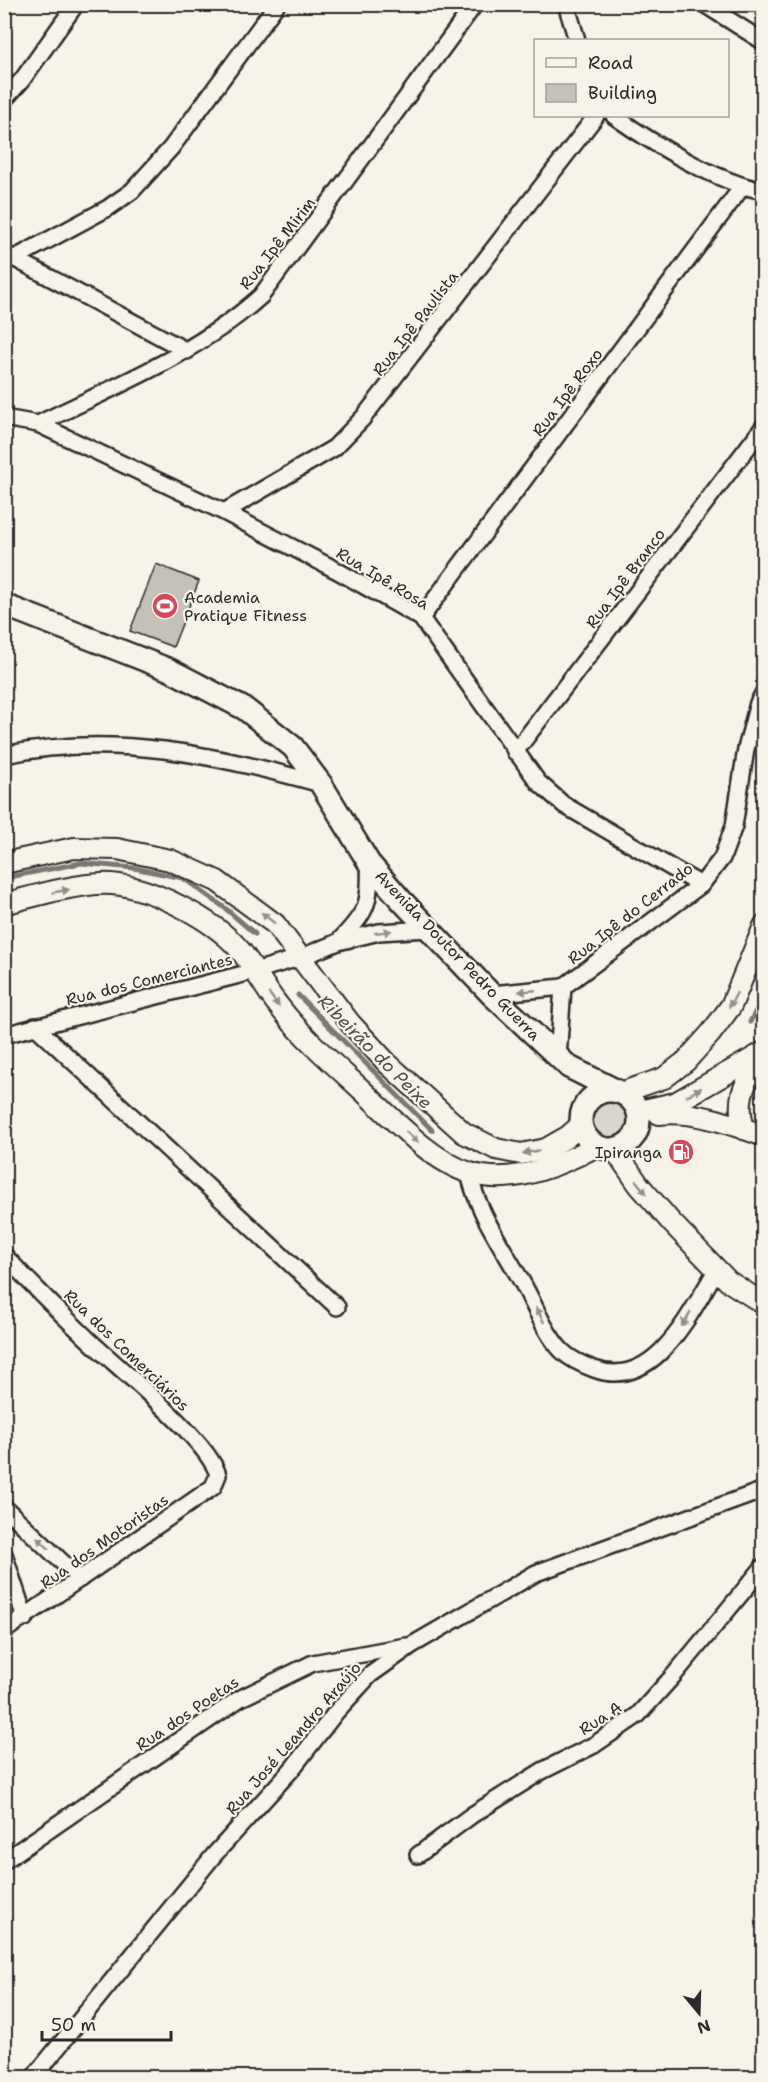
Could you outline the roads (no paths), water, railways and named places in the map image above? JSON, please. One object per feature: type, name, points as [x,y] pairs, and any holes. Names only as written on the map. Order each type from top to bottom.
[{"type":"main road","name":"Avenida Doutor Pedro Guerra","points":[[4,605],[170,670],[245,708],[293,747],[321,784],[369,863],[491,994],[563,1062],[620,1092]]},
{"type":"main road","name":"Avenida Doutor Pedro Guerra","points":[[563,1062],[582,1116]]},
{"type":"main road","points":[[620,1092],[635,1103],[640,1114],[639,1128],[633,1138],[606,1148],[584,1134],[582,1116],[597,1093],[620,1092]]},
{"type":"street","points":[[4,99],[22,81],[76,4]]},
{"type":"street","points":[[10,255],[108,208],[132,191],[171,148],[277,4]]},
{"type":"street","name":"Rua Ipê Mirim","points":[[38,424],[187,351],[234,321],[261,296],[475,4]]},
{"type":"street","points":[[566,4],[578,39]]},
{"type":"street","points":[[704,4],[764,42]]},
{"type":"street","name":"Rua Ipê Paulista","points":[[224,512],[334,448],[363,418],[595,117]]},
{"type":"street","points":[[615,117],[640,135],[742,187],[764,191]]},
{"type":"street","name":"Rua Ipê Roxo","points":[[421,618],[742,187]]},
{"type":"street","points":[[10,255],[187,351]]},
{"type":"street","name":"Rua Ipê Rosa","points":[[4,418],[38,424],[224,512],[336,570],[421,618],[538,782],[564,804],[701,885]]},
{"type":"street","name":"Rua Ipê Branco","points":[[515,752],[764,426]]},
{"type":"street","name":"Rua Ipê do Cerrado","points":[[491,994],[563,987],[701,885],[722,858],[734,826],[746,749],[758,703],[764,692]]},
{"type":"street","points":[[4,754],[38,747],[105,745],[180,750],[321,784]]},
{"type":"street","points":[[4,863],[74,848],[117,849],[170,860],[217,881],[275,924],[350,1023],[387,1063],[464,1133],[496,1149],[521,1154],[546,1149],[567,1137],[582,1116]]},
{"type":"street","points":[[338,942],[359,920],[370,895],[369,863]]},
{"type":"street","points":[[4,904],[59,890],[111,884],[143,891],[210,923],[239,949],[279,1008],[410,1136],[439,1159],[470,1173],[492,1178],[518,1177],[549,1169],[606,1148],[728,1281],[764,1304]]},
{"type":"street","points":[[620,1092],[664,1078],[686,1061],[711,1034],[731,1006],[764,926]]},
{"type":"street","points":[[338,942],[379,932],[428,928]]},
{"type":"street","name":"Rua dos Comerciantes","points":[[4,1035],[255,971],[302,957],[338,942]]},
{"type":"street","name":"Rua Ipê do Cerrado","points":[[563,987],[563,1062]]},
{"type":"street","points":[[35,1026],[337,1307]]},
{"type":"street","points":[[640,1114],[675,1103],[763,1053]]},
{"type":"street","points":[[744,1129],[739,1111],[740,1097],[763,1053]]},
{"type":"street","points":[[640,1114],[680,1113],[764,1136]]},
{"type":"street","points":[[470,1173],[475,1198],[545,1324],[562,1351],[579,1364],[609,1375],[637,1368],[660,1354],[678,1332],[717,1269]]},
{"type":"street","name":"Rua dos Comerciários","points":[[4,1255],[92,1343],[174,1418],[208,1455],[218,1475]]},
{"type":"street","name":"Rua dos Motoristas","points":[[4,1631],[213,1487],[218,1475]]},
{"type":"street","name":"Rua José Leandro Araújo","points":[[33,2078],[214,1855],[292,1769],[336,1712],[370,1675],[412,1645],[536,1573],[764,1490]]},
{"type":"street","points":[[4,1507],[80,1579]]},
{"type":"street","points":[[4,1554],[26,1618]]},
{"type":"street","name":"Rua A","points":[[418,1855],[472,1815],[542,1771],[594,1745],[638,1715],[764,1566]]},
{"type":"street","name":"Rua dos Poetas","points":[[4,1861],[239,1699],[268,1683],[313,1663],[412,1645]]},
{"type":"waterway","name":"Ribeirão do Peixe","points":[[4,878],[81,863],[134,868],[183,878],[225,908],[255,934]]},
{"type":"waterway","name":"Ribeirão do Peixe","points":[[298,995],[432,1130]]},
{"type":"waterway","name":"Ribeirão do Peixe","points":[[750,1022],[764,996]]},
{"type":"place","name":"Academia Pratique Fitness","points":[[165,606]]},
{"type":"place","name":"Ipiranga","points":[[681,1152]]}]
